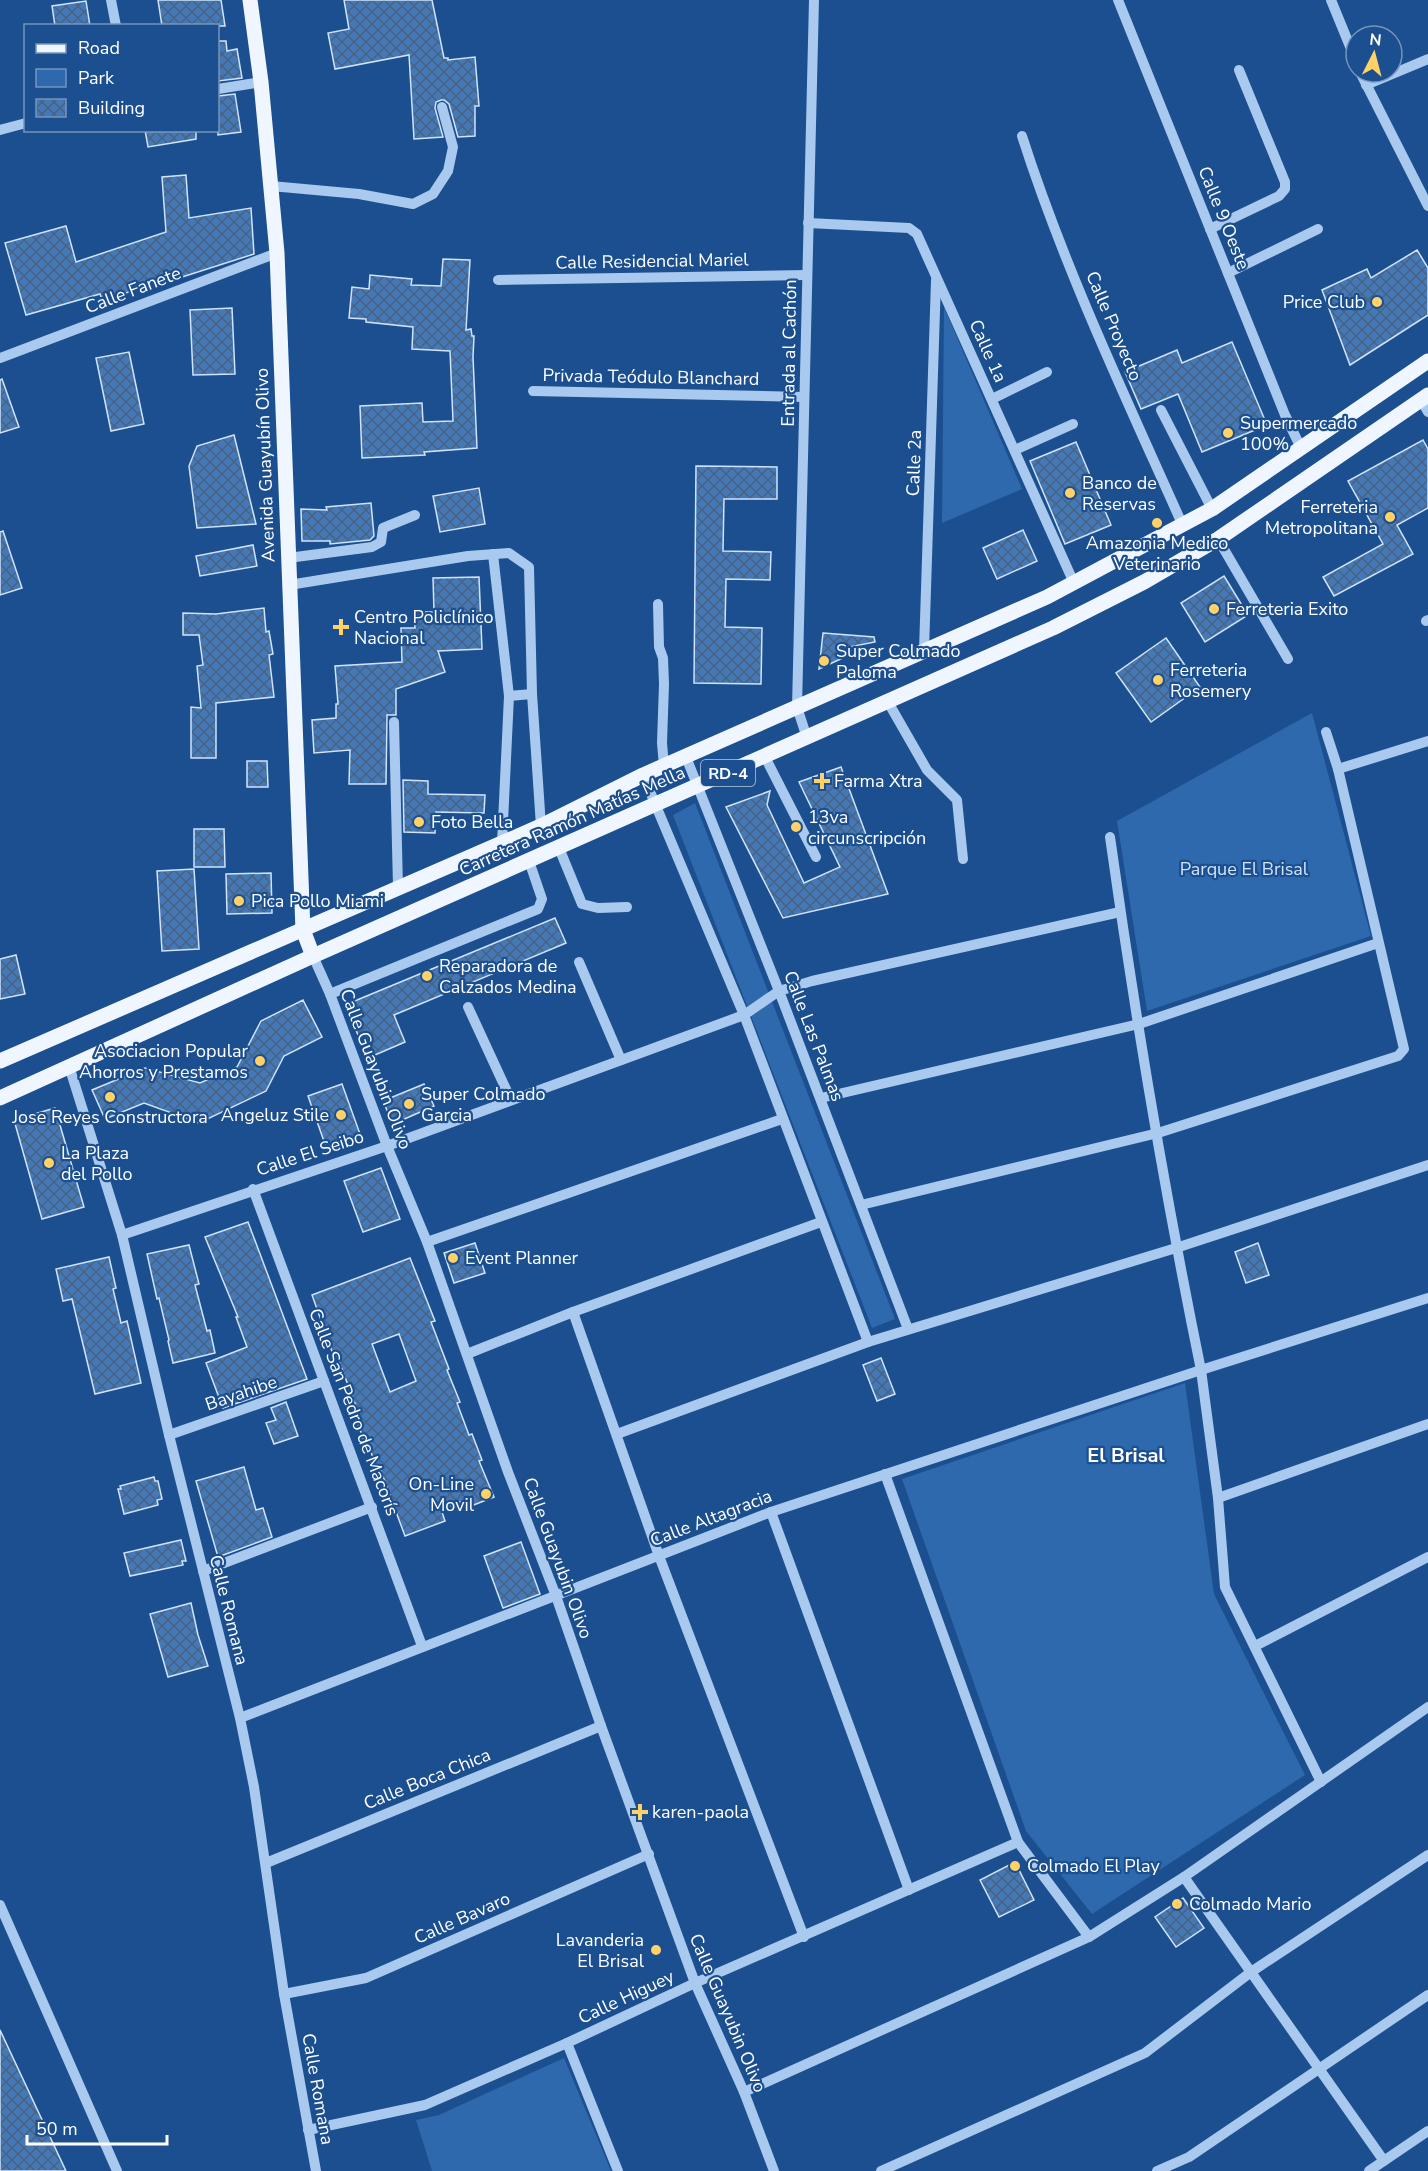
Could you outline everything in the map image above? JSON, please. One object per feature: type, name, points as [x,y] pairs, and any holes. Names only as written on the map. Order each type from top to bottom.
[{"type":"main road","name":"Avenida Guayubín Olivo","points":[[249,0],[261,82],[277,253],[303,930],[313,956]]},
{"type":"main road","name":"Carretera Ramón Matías Mella","points":[[0,1061],[541,826],[643,775],[1074,583],[1212,509],[1428,361]]},
{"type":"main road","name":"Carretera Ramón Matías Mella","points":[[0,1098],[313,956],[1053,628],[1144,582],[1218,539],[1426,402]]},
{"type":"street","points":[[111,0],[116,24]]},
{"type":"street","name":"Entrada al Cachón","points":[[807,738],[797,707],[814,0]]},
{"type":"street","name":"Calle 9 Oeste","points":[[1118,0],[1285,415],[1301,448]]},
{"type":"street","points":[[1330,0],[1344,33]]},
{"type":"street","points":[[1428,59],[1366,85],[1428,206]]},
{"type":"street","points":[[1210,229],[1279,196],[1285,189],[1285,182],[1239,70]]},
{"type":"street","points":[[219,89],[261,82]]},
{"type":"street","points":[[271,186],[359,194],[413,204],[433,194],[448,171],[453,147],[442,107]]},
{"type":"street","points":[[0,130],[24,124]]},
{"type":"street","name":"Calle Proyecto","points":[[1022,136],[1041,195],[1095,326],[1183,526]]},
{"type":"street","name":"Calle 1a","points":[[808,223],[909,228],[917,234],[1074,583]]},
{"type":"street","points":[[1228,273],[1318,229]]},
{"type":"street","name":"Calle Fanete","points":[[0,358],[277,253]]},
{"type":"street","name":"Calle Residencial Mariel","points":[[498,280],[807,275]]},
{"type":"street","name":"Calle 2a","points":[[924,651],[936,275]]},
{"type":"street","points":[[992,399],[1047,372]]},
{"type":"street","name":"Privada Teódulo Blanchard","points":[[533,391],[804,397]]},
{"type":"street","points":[[1161,410],[1212,509]]},
{"type":"street","points":[[1015,450],[1073,424]]},
{"type":"street","points":[[288,558],[372,548],[381,542],[383,528],[415,515]]},
{"type":"street","points":[[1218,539],[1288,659]]},
{"type":"street","points":[[289,585],[493,554],[509,553],[530,567],[532,694],[541,826]]},
{"type":"street","points":[[493,554],[509,696],[502,843]]},
{"type":"street","points":[[658,604],[659,647],[663,658],[664,684],[662,743],[664,766]]},
{"type":"street","points":[[509,696],[532,694]]},
{"type":"street","points":[[888,702],[927,770],[957,800],[963,859]]},
{"type":"street","points":[[394,722],[398,887]]},
{"type":"street","points":[[861,1204],[1158,1133],[1402,1053],[1404,1049],[1338,769],[1326,732]]},
{"type":"street","points":[[1338,769],[1428,741]]},
{"type":"street","name":"Calle Las Palmas","points":[[686,757],[821,1098],[908,1329]]},
{"type":"street","points":[[765,757],[816,857]]},
{"type":"street","points":[[643,775],[744,1015],[868,1342]]},
{"type":"street","points":[[1110,837],[1120,912],[1176,1248],[1201,1370],[1218,1498],[1225,1587],[1321,1782]]},
{"type":"street","points":[[560,848],[582,904],[598,908],[627,907]]},
{"type":"street","points":[[330,994],[538,909],[542,899],[530,861]]},
{"type":"street","name":"Calle El Seibo","points":[[122,1234],[387,1146],[744,1015],[779,991],[812,981],[1120,912]]},
{"type":"street","points":[[821,1098],[1139,1024],[1378,943]]},
{"type":"street","name":"Calle Guayubin Olivo","points":[[313,956],[427,1242],[508,1472],[556,1596],[600,1725],[695,1983],[744,2092],[774,2171]]},
{"type":"street","points":[[579,962],[621,1060]]},
{"type":"street","points":[[468,1007],[511,1100]]},
{"type":"street","name":"Calle Romana","points":[[69,1066],[122,1234],[169,1435],[240,1718],[254,1787],[284,1994],[316,2171]]},
{"type":"street","points":[[427,1242],[782,1119]]},
{"type":"street","points":[[617,1434],[868,1342],[1176,1248],[1428,1165]]},
{"type":"street","name":"Calle San Pedro de Macorís","points":[[253,1189],[422,1646]]},
{"type":"street","points":[[467,1354],[573,1312],[821,1222]]},
{"type":"street","name":"Calle Altagracia","points":[[240,1718],[771,1512],[1201,1370],[1428,1298]]},
{"type":"street","points":[[573,1312],[659,1556],[804,1936]]},
{"type":"street","name":"Bayahibe","points":[[169,1435],[324,1382]]},
{"type":"street","points":[[1218,1498],[1428,1424]]},
{"type":"street","points":[[885,1474],[1018,1842],[1089,1937]]},
{"type":"street","points":[[203,1571],[372,1507]]},
{"type":"street","points":[[771,1512],[909,1890]]},
{"type":"street","points":[[1255,1646],[1428,1557]]},
{"type":"street","points":[[744,2092],[1089,1937],[1184,1877],[1428,1707]]},
{"type":"street","name":"Calle Boca Chica","points":[[266,1863],[600,1725]]},
{"type":"street","name":"Calle Higuey","points":[[308,2130],[425,2105],[567,2043],[695,1983],[1018,1842]]},
{"type":"street","name":"Calle Bavaro","points":[[284,1994],[366,1978],[649,1854]]},
{"type":"street","points":[[881,2171],[1145,2054],[1251,1972],[1428,1855]]},
{"type":"street","points":[[1184,1877],[1384,2161]]},
{"type":"street","points":[[0,1905],[117,2171]]},
{"type":"street","points":[[1157,2171],[1189,2157],[1428,1995]]},
{"type":"street","points":[[567,2043],[618,2171]]},
{"type":"street","points":[[1369,2171],[1428,2131]]},
{"type":"green space","points":[[944,307],[1022,489],[942,523]]},
{"type":"green space","name":"Parque El Brisal","points":[[1312,713],[1371,936],[1147,1011],[1117,821]]},
{"type":"green space","points":[[695,803],[895,1319],[872,1328],[673,815]]},
{"type":"green space","points":[[1185,1383],[1214,1594],[1305,1775],[1092,1914],[1026,1831],[902,1479]]},
{"type":"green space","points":[[564,2058],[611,2171],[432,2171],[416,2120],[439,2115]]},
{"type":"building","points":[[158,0],[221,0],[225,26],[219,26],[219,24],[162,24]]},
{"type":"building","points":[[344,0],[432,0],[444,58],[448,60],[475,57],[479,106],[475,106],[475,136],[458,137],[449,104],[441,100],[436,102],[435,108],[443,137],[414,139],[409,55],[335,69],[328,33],[349,29]]},
{"type":"building","points":[[86,1],[90,24],[55,24],[52,6]]},
{"type":"building","points":[[219,41],[226,41],[227,51],[237,49],[242,78],[219,81]]},
{"type":"building","points":[[235,94],[241,132],[218,135],[219,96]]},
{"type":"building","points":[[145,132],[196,132],[196,139],[148,147]]},
{"type":"building","points":[[186,175],[189,218],[251,208],[254,254],[179,278],[178,274],[103,302],[100,294],[26,315],[5,243],[66,226],[76,262],[166,232],[162,177]]},
{"type":"building","name":"Price Club","points":[[1417,250],[1428,268],[1428,315],[1350,365],[1322,290],[1367,269],[1371,278]]},
{"type":"building","points":[[443,259],[470,260],[466,330],[471,329],[472,336],[474,336],[477,448],[424,452],[425,455],[362,458],[360,406],[422,403],[423,422],[453,421],[450,351],[412,349],[413,327],[349,318],[352,287],[369,289],[370,275],[412,279],[411,285],[441,286]]},
{"type":"building","points":[[232,308],[235,374],[193,375],[190,310]]},
{"type":"building","points":[[1232,342],[1267,425],[1202,452],[1178,394],[1141,409],[1125,372],[1177,350],[1182,363]]},
{"type":"building","points":[[129,352],[144,424],[111,431],[96,358]]},
{"type":"building","points":[[2,379],[19,427],[0,433],[0,380]]},
{"type":"building","points":[[234,435],[256,524],[197,528],[189,466],[197,446]]},
{"type":"building","name":"Ferreteria Metropolitana","points":[[1423,440],[1428,449],[1428,508],[1397,525],[1413,554],[1334,596],[1323,577],[1383,544],[1348,481]]},
{"type":"building","name":"Banco de Reservas","points":[[1076,442],[1111,525],[1065,544],[1030,461]]},
{"type":"building","points":[[696,466],[777,467],[777,499],[724,499],[723,551],[771,552],[770,580],[726,579],[725,627],[762,628],[761,684],[694,683]]},
{"type":"building","points":[[479,488],[485,524],[440,532],[433,496]]},
{"type":"building","points":[[371,503],[374,536],[370,540],[330,544],[330,541],[302,541],[301,509],[327,510],[326,507]]},
{"type":"building","points":[[1023,530],[1037,561],[997,579],[983,548]]},
{"type":"building","points":[[3,531],[22,588],[0,595],[0,532]]},
{"type":"building","points":[[253,545],[257,566],[200,576],[196,556]]},
{"type":"building","name":"Ferreteria Exito","points":[[1224,576],[1248,615],[1205,642],[1181,603]]},
{"type":"building","points":[[479,577],[482,649],[438,651],[445,672],[396,689],[396,715],[387,715],[386,784],[349,784],[350,750],[314,753],[312,720],[336,718],[336,704],[338,704],[335,666],[402,662],[401,628],[415,628],[414,612],[434,612],[433,578]]},
{"type":"building","points":[[264,608],[266,632],[269,631],[273,654],[269,655],[274,697],[216,703],[216,758],[191,758],[191,707],[201,708],[197,666],[203,665],[199,635],[183,635],[183,613],[216,614]]},
{"type":"building","points":[[823,633],[874,637],[875,642],[844,648],[847,656],[819,669]]},
{"type":"building","name":"Ferreteria Rosemery","points":[[1166,638],[1200,687],[1151,722],[1116,673]]},
{"type":"building","points":[[247,761],[267,761],[268,787],[247,787]]},
{"type":"building","points":[[841,767],[888,894],[783,918],[726,807],[770,791],[767,805],[804,883],[840,867],[799,782]]},
{"type":"building","name":"Foto Bella","points":[[403,780],[428,781],[428,794],[485,795],[484,813],[436,812],[435,833],[404,832]]},
{"type":"building","points":[[194,829],[224,829],[225,867],[194,867]]},
{"type":"building","points":[[194,869],[199,949],[162,951],[157,871]]},
{"type":"building","points":[[271,873],[272,913],[227,914],[226,874]]},
{"type":"building","points":[[555,918],[566,943],[394,1015],[405,1042],[368,1058],[345,1005]]},
{"type":"building","points":[[16,955],[25,994],[0,999],[0,959]]},
{"type":"building","name":"Asociacion Popular Ahorros y Prestamos","points":[[303,1000],[322,1037],[284,1056],[266,1091],[199,1123],[144,1103],[105,1119],[92,1090],[145,1068],[200,1083],[237,1067],[261,1021]]},
{"type":"building","points":[[342,1084],[360,1134],[326,1147],[308,1096]]},
{"type":"building","name":"Super Colmado Garcia","points":[[424,1084],[434,1106],[393,1124],[383,1101]]},
{"type":"building","name":"La Plaza del Pollo","points":[[55,1108],[84,1207],[42,1219],[14,1120]]},
{"type":"building","points":[[381,1168],[400,1219],[363,1232],[344,1181]]},
{"type":"building","points":[[248,1222],[307,1379],[223,1408],[206,1363],[247,1347],[236,1317],[238,1317],[205,1237]]},
{"type":"building","points":[[475,1243],[485,1273],[454,1283],[444,1253]]},
{"type":"building","points":[[1258,1243],[1269,1275],[1246,1283],[1235,1252]]},
{"type":"building","points":[[189,1245],[199,1284],[195,1285],[215,1353],[173,1363],[147,1254]]},
{"type":"building","points":[[109,1257],[121,1323],[127,1321],[141,1383],[95,1394],[72,1299],[63,1301],[56,1269]]},
{"type":"building","points":[[410,1258],[435,1321],[431,1322],[460,1402],[457,1403],[469,1435],[472,1434],[482,1460],[479,1461],[494,1497],[471,1506],[468,1499],[441,1509],[445,1521],[405,1536],[379,1466],[376,1467],[367,1440],[364,1441],[355,1416],[359,1414],[337,1356],[334,1357],[312,1295]],"holes":[[[399,1334],[416,1381],[390,1392],[372,1344]]]},
{"type":"building","points":[[881,1358],[895,1394],[877,1401],[863,1365]]},
{"type":"building","points":[[286,1402],[298,1436],[274,1444],[266,1423],[276,1420],[271,1408]]},
{"type":"building","points":[[244,1467],[256,1510],[263,1508],[272,1537],[218,1557],[196,1481]]},
{"type":"building","points":[[154,1477],[155,1481],[158,1481],[162,1499],[157,1500],[158,1505],[124,1514],[118,1489],[121,1489],[120,1486]]},
{"type":"building","points":[[181,1540],[186,1561],[182,1561],[183,1565],[130,1576],[124,1553]]},
{"type":"building","points":[[521,1542],[540,1594],[503,1608],[484,1556]]},
{"type":"building","points":[[191,1603],[208,1666],[168,1677],[150,1614]]},
{"type":"building","points":[[1015,1862],[1034,1900],[999,1917],[980,1880]]},
{"type":"building","points":[[1183,1898],[1204,1928],[1176,1947],[1155,1917]]},
{"type":"building","points":[[0,2030],[66,2171],[0,2171]]},
{"type":"place","name":"Price Club","points":[[1377,302]]},
{"type":"place","name":"Supermercado 100%","points":[[1228,433]]},
{"type":"place","name":"Banco de Reservas","points":[[1070,493]]},
{"type":"place","name":"Ferreteria Metropolitana","points":[[1390,517]]},
{"type":"place","name":"Amazonia Medico Veterinario","points":[[1157,523]]},
{"type":"place","name":"Ferreteria Exito","points":[[1214,609]]},
{"type":"place","name":"Centro Policlínico Nacional","points":[[341,627]]},
{"type":"place","name":"Super Colmado Paloma","points":[[824,661]]},
{"type":"place","name":"Ferreteria Rosemery","points":[[1158,680]]},
{"type":"place","name":"Farma Xtra","points":[[822,781]]},
{"type":"place","name":"Foto Bella","points":[[419,822]]},
{"type":"place","name":"13va circunscripción","points":[[796,827]]},
{"type":"place","name":"Pica Pollo Miami","points":[[239,901]]},
{"type":"place","name":"Reparadora de Calzados Medina","points":[[427,976]]},
{"type":"place","name":"Asociacion Popular Ahorros y Prestamos","points":[[260,1061]]},
{"type":"place","name":"Jose Reyes Constructora","points":[[110,1097]]},
{"type":"place","name":"Super Colmado Garcia","points":[[409,1104]]},
{"type":"place","name":"Angeluz Stile","points":[[341,1115]]},
{"type":"place","name":"La Plaza del Pollo","points":[[49,1163]]},
{"type":"place","name":"Event Planner","points":[[453,1258]]},
{"type":"place","name":"On-Line Movil","points":[[486,1494]]},
{"type":"place","name":"karen-paola","points":[[640,1812]]},
{"type":"place","name":"Colmado El Play","points":[[1015,1866]]},
{"type":"place","name":"Colmado Mario","points":[[1177,1904]]},
{"type":"place","name":"Lavanderia El Brisal","points":[[656,1950]]},
{"type":"district","name":"El Brisal","points":[[1126,1455]]}]
